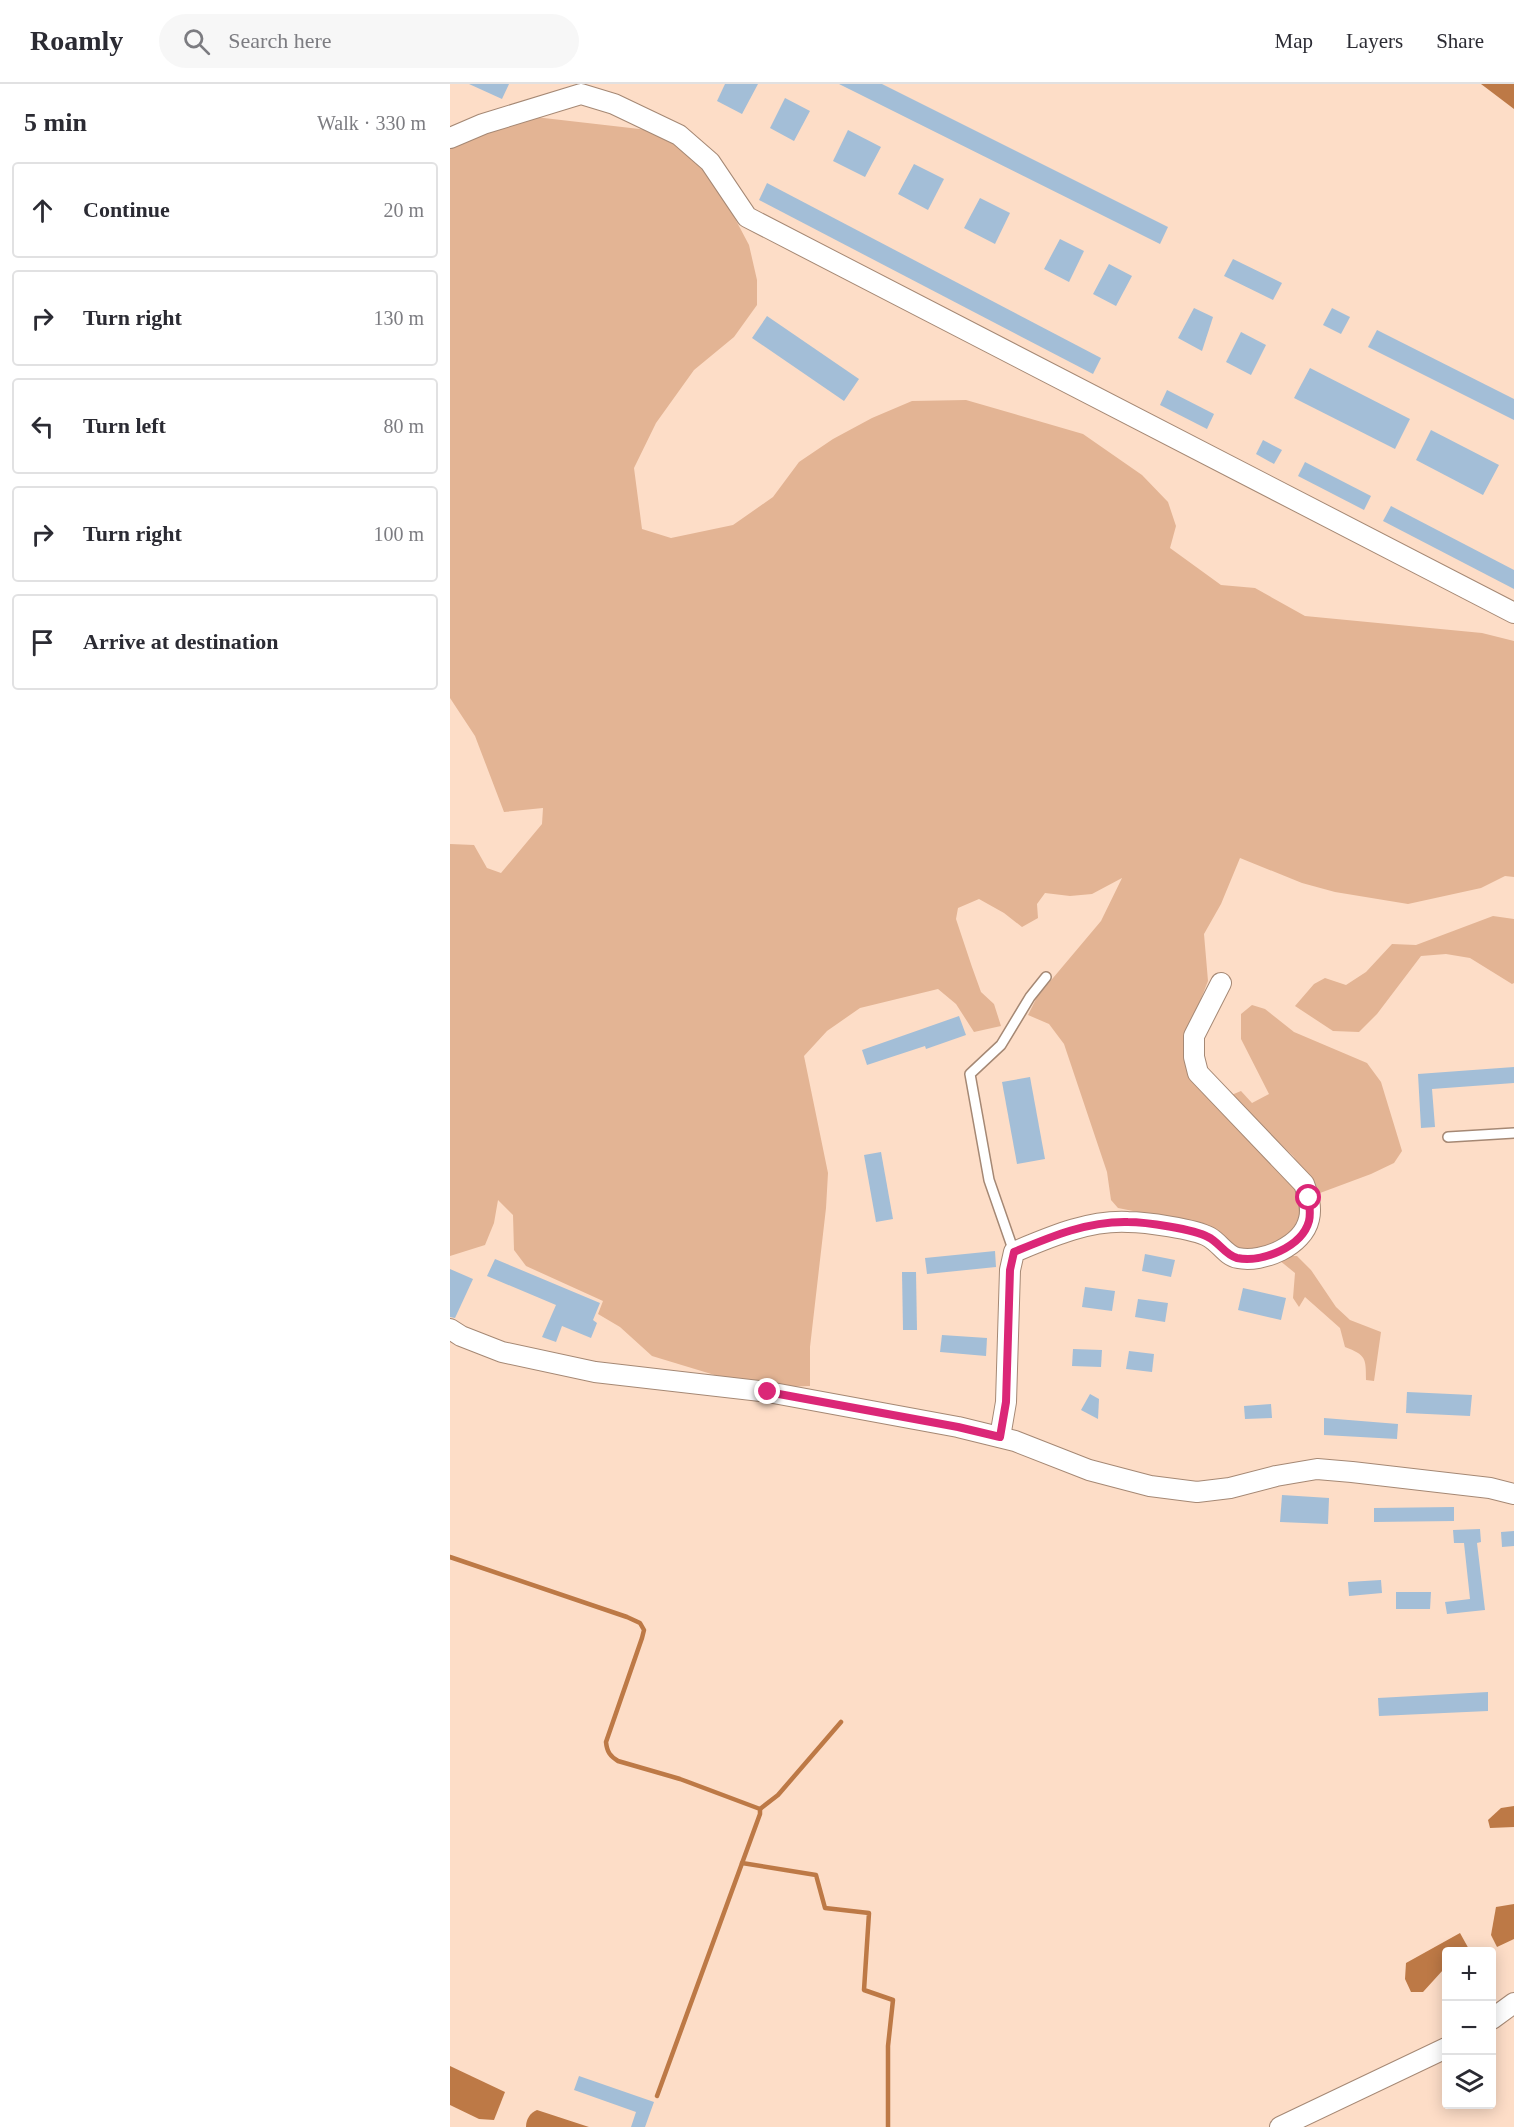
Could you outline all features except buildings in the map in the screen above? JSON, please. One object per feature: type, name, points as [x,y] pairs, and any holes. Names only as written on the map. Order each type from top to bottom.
[{"type":"street","points":[[450,138],[483,124],[580,94],[614,104],[680,135],[710,162],[747,217],[1514,613]]},
{"type":"street","points":[[1000,1437],[1006,1402],[1010,1270],[1014,1252],[1086,1225],[1128,1222],[1180,1229],[1208,1236],[1230,1256],[1240,1259],[1261,1258],[1286,1248],[1309,1222],[1309,1198],[1304,1184],[1198,1073],[1194,1057],[1194,1036],[1221,983]]},
{"type":"street","points":[[450,1329],[461,1336],[502,1352],[594,1372],[768,1392],[958,1427],[1000,1437],[1089,1470],[1150,1486],[1197,1492],[1230,1488],[1276,1476],[1317,1469],[1490,1488],[1514,1494]]},
{"type":"street","points":[[1496,2016],[1514,2003]]},
{"type":"street","points":[[1280,2127],[1442,2050]]},
{"type":"lane","points":[[1014,1252],[989,1180],[970,1074],[1001,1045],[1030,997],[1046,976]]},
{"type":"lane","points":[[1448,1137],[1514,1133]]},
{"type":"shaded area","points":[[1481,84],[1514,84],[1514,109],[1485,87]]},
{"type":"shaded area","points":[[535,117],[657,131],[689,151],[712,175],[749,245],[757,280],[757,305],[734,337],[694,370],[656,423],[634,468],[642,529],[671,538],[733,525],[773,497],[799,462],[833,439],[872,418],[912,401],[966,400],[1083,434],[1142,475],[1168,502],[1176,526],[1170,548],[1221,585],[1255,588],[1305,616],[1482,633],[1514,641],[1514,877],[1505,876],[1481,888],[1408,904],[1335,892],[1302,883],[1240,858],[1221,904],[1204,934],[1208,981],[1186,1037],[1186,1048],[1297,1186],[1301,1214],[1289,1236],[1273,1248],[1249,1253],[1178,1220],[1118,1208],[1111,1200],[1107,1172],[1064,1044],[1049,1024],[1028,1015],[1037,997],[1101,921],[1122,878],[1092,894],[1070,896],[1045,893],[1037,904],[1038,918],[1022,927],[1004,913],[979,899],[958,908],[956,919],[981,992],[994,1004],[1001,1026],[974,1032],[956,1004],[938,989],[860,1008],[827,1031],[804,1056],[828,1173],[810,1347],[810,1386],[783,1387],[741,1383],[652,1356],[620,1327],[598,1314],[603,1301],[526,1266],[514,1250],[513,1215],[498,1200],[494,1223],[485,1245],[450,1256],[450,844],[474,845],[487,868],[501,873],[542,824],[543,808],[504,812],[475,736],[450,698],[450,140]]},
{"type":"shaded area","points":[[1493,916],[1514,919],[1514,983],[1512,984],[1470,958],[1446,954],[1421,956],[1377,1014],[1359,1032],[1333,1031],[1295,1006],[1314,984],[1325,978],[1346,985],[1366,972],[1392,944],[1416,945]]},
{"type":"shaded area","points":[[1252,1005],[1265,1009],[1294,1032],[1367,1063],[1381,1082],[1402,1151],[1394,1163],[1320,1193],[1293,1156],[1229,1096],[1241,1091],[1252,1103],[1269,1094],[1241,1039],[1241,1014]]},
{"type":"shaded area","points":[[1286,1256],[1297,1256],[1311,1270],[1336,1307],[1350,1320],[1381,1332],[1374,1381],[1366,1380],[1363,1358],[1357,1352],[1345,1347],[1340,1328],[1305,1297],[1299,1307],[1293,1298],[1295,1273],[1279,1260]]},
{"type":"shaded area","points":[[1514,1806],[1514,1827],[1490,1828],[1488,1820],[1501,1808]]},
{"type":"shaded area","points":[[1514,1904],[1514,1939],[1497,1947],[1491,1935],[1496,1907]]},
{"type":"shaded area","points":[[1460,1933],[1468,1947],[1442,1947],[1442,1971],[1423,1992],[1411,1992],[1405,1979],[1406,1963]]},
{"type":"shaded area","points":[[450,2066],[505,2092],[494,2120],[479,2119],[450,2105]]},
{"type":"shaded area","points":[[537,2110],[589,2127],[526,2127],[529,2117]]},
{"type":"waterway","points":[[450,1557],[640,1623],[644,1630],[606,1742],[609,1753],[618,1761],[680,1779],[760,1809],[657,2096]]},
{"type":"waterway","points":[[760,1809],[778,1795],[841,1722]]},
{"type":"waterway","points":[[742,1863],[816,1875],[825,1908],[869,1913],[864,1990],[893,2000],[888,2046],[888,2127]]},
{"type":"route","points":[[768,1392],[958,1427],[1000,1437],[1006,1402],[1010,1270],[1014,1252],[1086,1225],[1128,1222],[1180,1229],[1208,1236],[1230,1256],[1240,1259],[1261,1258],[1286,1248],[1299,1236],[1309,1222],[1309,1198]]}]
